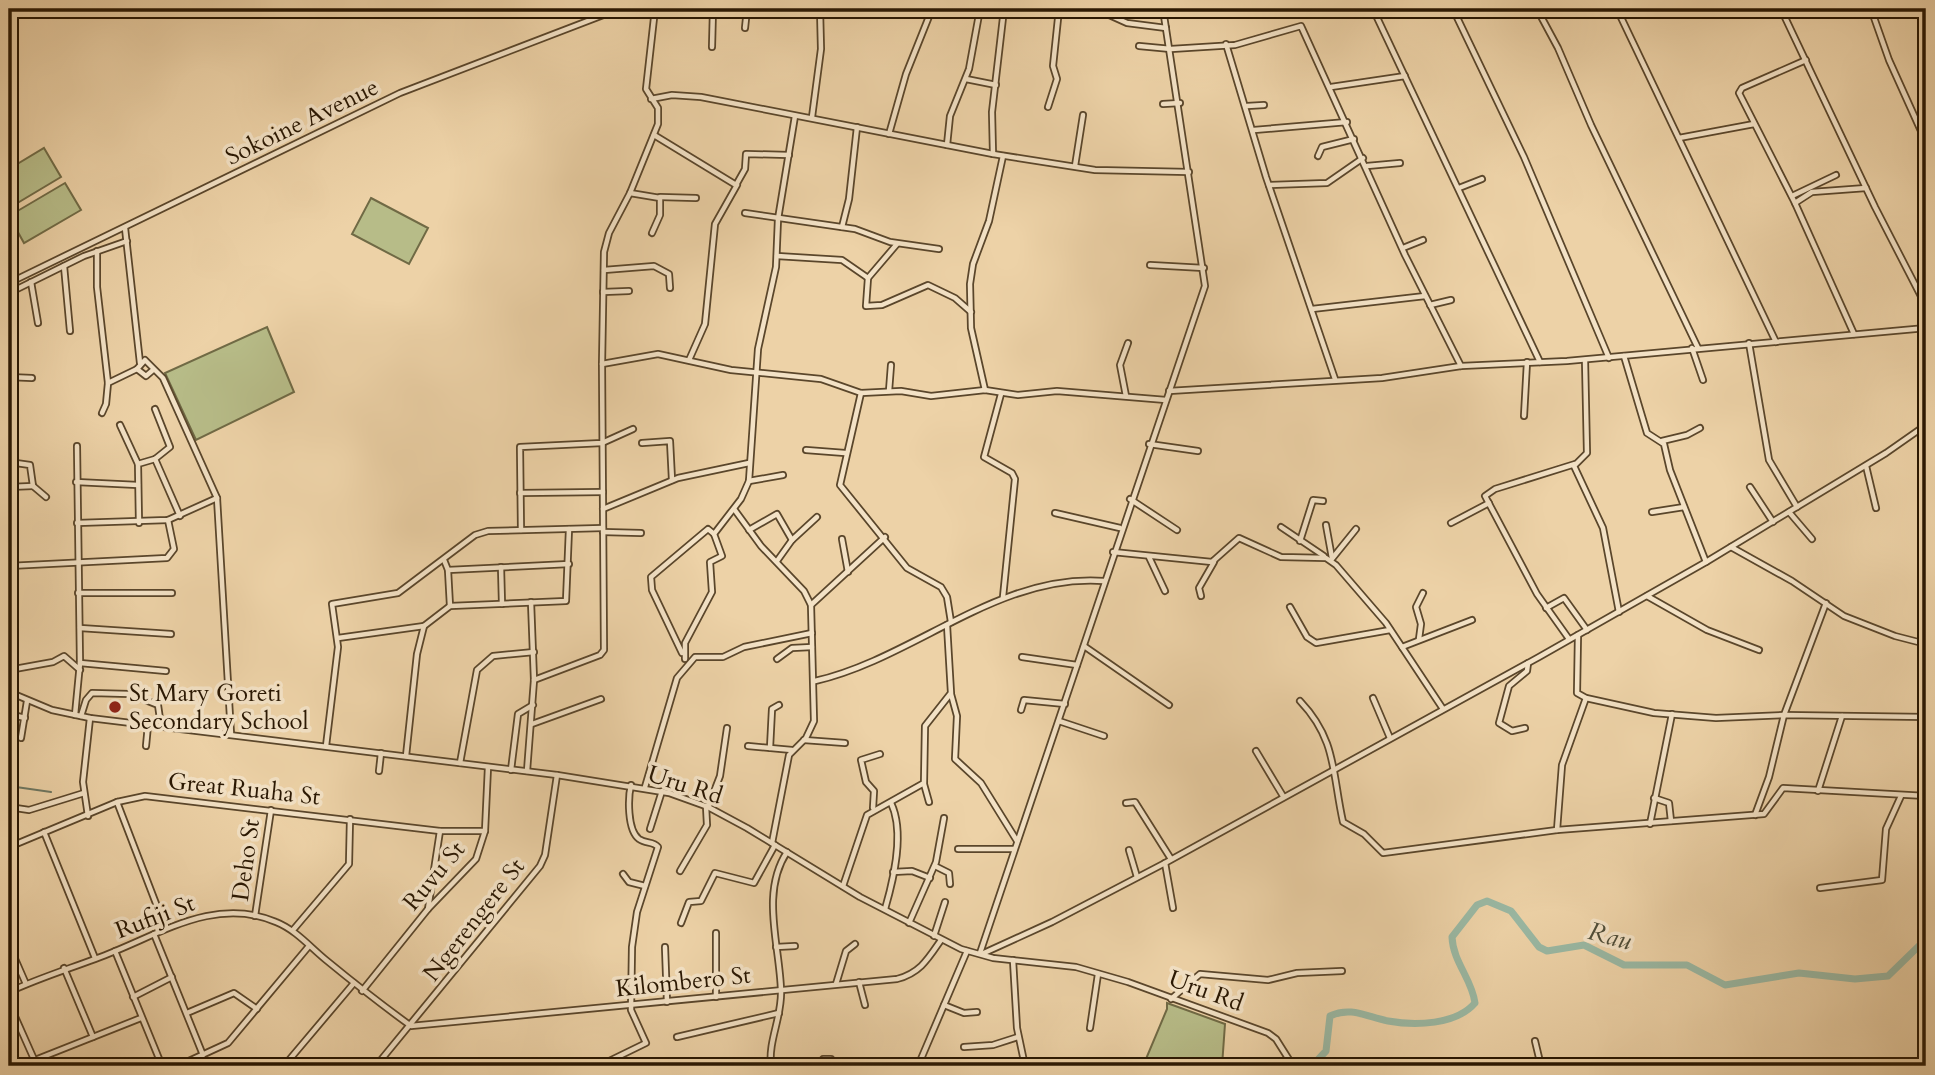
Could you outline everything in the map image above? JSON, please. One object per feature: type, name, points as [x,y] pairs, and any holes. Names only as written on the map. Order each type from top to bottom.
[{"type":"street","name":"Sokoine Avenue","points":[[9,284],[400,93],[601,12],[619,9]]},
{"type":"street","points":[[534,680],[603,652],[601,364],[604,270],[609,233],[630,193],[654,135],[659,113],[647,93],[646,78],[655,9]]},
{"type":"street","points":[[712,47],[713,9]]},
{"type":"street","points":[[746,28],[747,9]]},
{"type":"street","points":[[812,117],[821,49],[820,9]]},
{"type":"street","points":[[889,134],[906,74],[932,9]]},
{"type":"street","points":[[947,145],[950,116],[966,79],[980,9]]},
{"type":"street","points":[[993,154],[992,112],[1004,9]]},
{"type":"street","points":[[1048,107],[1057,78],[1054,66],[1059,9]]},
{"type":"street","points":[[1096,9],[1127,23],[1166,28]]},
{"type":"street","points":[[981,953],[1065,704],[1130,499],[1205,286],[1180,103],[1163,9]]},
{"type":"street","points":[[1373,9],[1540,362]]},
{"type":"street","points":[[1453,9],[1524,157],[1609,358]]},
{"type":"street","points":[[1537,9],[1558,48],[1695,348],[1703,380]]},
{"type":"street","points":[[1617,9],[1776,342]]},
{"type":"street","points":[[1781,9],[1866,188],[1926,306]]},
{"type":"street","points":[[1871,9],[1889,60],[1926,142]]},
{"type":"street","points":[[1139,46],[1171,49],[1246,43],[1301,26],[1425,296],[1461,366]]},
{"type":"street","points":[[1226,44],[1269,185],[1335,379]]},
{"type":"street","points":[[1805,60],[1740,89],[1854,334]]},
{"type":"street","points":[[1331,87],[1405,76]]},
{"type":"street","points":[[966,79],[996,85]]},
{"type":"street","points":[[651,99],[678,95],[812,117],[1003,156],[1104,171],[1189,172]]},
{"type":"street","points":[[1163,104],[1180,103]]},
{"type":"street","points":[[1247,106],[1264,105]]},
{"type":"street","points":[[714,534],[734,508],[749,481],[756,371],[777,256],[778,219],[795,116]]},
{"type":"street","points":[[1075,166],[1083,116]]},
{"type":"street","points":[[1254,130],[1347,122]]},
{"type":"street","points":[[1679,138],[1755,124]]},
{"type":"street","points":[[842,227],[849,198],[857,127]]},
{"type":"street","points":[[654,135],[737,185]]},
{"type":"street","points":[[1318,156],[1322,147],[1354,139]]},
{"type":"street","points":[[689,360],[705,324],[715,224],[745,169],[746,154],[789,155]]},
{"type":"street","points":[[985,390],[971,328],[974,264],[986,232],[1003,156]]},
{"type":"street","points":[[1269,185],[1326,183],[1363,158]]},
{"type":"street","points":[[1367,166],[1400,163]]},
{"type":"street","points":[[1791,196],[1836,175]]},
{"type":"street","points":[[1460,188],[1482,179]]},
{"type":"street","points":[[1795,203],[1812,192],[1866,188]]},
{"type":"street","points":[[630,193],[696,198]]},
{"type":"street","points":[[652,233],[660,215],[659,197]]},
{"type":"street","points":[[745,213],[842,227],[897,244],[939,248]]},
{"type":"street","points":[[125,228],[141,364],[146,376],[153,370]]},
{"type":"street","points":[[1403,248],[1423,240]]},
{"type":"street","points":[[9,293],[97,251],[127,241]]},
{"type":"street","points":[[897,244],[868,278],[864,302],[868,307],[882,305],[926,285],[955,298],[971,313]]},
{"type":"street","points":[[97,251],[97,287],[108,383],[106,404],[102,413]]},
{"type":"street","points":[[777,256],[842,260],[868,278]]},
{"type":"street","points":[[1150,265],[1204,268]]},
{"type":"street","points":[[64,266],[70,331]]},
{"type":"street","points":[[604,270],[658,266],[669,274],[670,288]]},
{"type":"street","points":[[31,282],[38,323]]},
{"type":"street","points":[[603,292],[629,291]]},
{"type":"street","points":[[1312,309],[1425,296]]},
{"type":"street","points":[[1430,305],[1451,300]]},
{"type":"street","points":[[1169,391],[1403,376],[1461,366],[1609,358],[1926,328]]},
{"type":"street","points":[[1126,396],[1121,365],[1128,344]]},
{"type":"street","points":[[1749,344],[1769,460],[1797,507]]},
{"type":"street","points":[[601,364],[653,353],[731,370],[821,379],[861,393],[889,391],[932,396],[985,390],[1001,394],[1057,391],[1166,400]]},
{"type":"street","points":[[1624,356],[1647,433],[1662,441],[1687,435],[1700,428]]},
{"type":"street","points":[[1569,639],[1546,608],[1485,496],[1489,491],[1575,464],[1587,453],[1586,359]]},
{"type":"street","points":[[1524,416],[1527,362]]},
{"type":"street","points":[[108,383],[141,364]]},
{"type":"street","points":[[141,364],[163,378],[217,498],[231,734]]},
{"type":"street","points":[[889,391],[891,365]]},
{"type":"street","points":[[9,377],[32,378]]},
{"type":"street","points":[[861,393],[845,453],[840,485],[911,572],[941,587],[947,597],[951,694],[957,716],[955,759],[981,783],[1017,841]]},
{"type":"street","points":[[1001,394],[984,457],[1012,473],[1015,479],[1003,597]]},
{"type":"street","points":[[138,464],[155,459],[170,447],[155,409]]},
{"type":"street","points":[[120,425],[138,464],[139,523]]},
{"type":"street","points":[[981,953],[1052,922],[1165,863],[1528,663],[1773,522],[1866,466],[1926,425]]},
{"type":"street","points":[[520,530],[520,447],[602,443],[633,429]]},
{"type":"street","points":[[1662,441],[1684,508],[1706,562]]},
{"type":"street","points":[[642,443],[670,442],[673,480]]},
{"type":"street","points":[[1149,444],[1198,451]]},
{"type":"street","points":[[77,446],[80,663],[78,716]]},
{"type":"street","points":[[806,450],[845,453]]},
{"type":"street","points":[[155,459],[180,516]]},
{"type":"street","points":[[9,462],[30,465],[33,486],[46,498]]},
{"type":"street","points":[[603,509],[673,480],[749,463]]},
{"type":"street","points":[[1575,464],[1581,485],[1602,528],[1619,612]]},
{"type":"street","points":[[1866,466],[1876,508]]},
{"type":"street","points":[[749,481],[783,475]]},
{"type":"street","points":[[76,482],[138,485]]},
{"type":"street","points":[[9,487],[33,486]]},
{"type":"street","points":[[1749,487],[1773,522]]},
{"type":"street","points":[[520,492],[603,492]]},
{"type":"street","points":[[78,523],[168,520],[217,498]]},
{"type":"street","points":[[1130,499],[1177,530]]},
{"type":"street","points":[[1300,541],[1313,500],[1323,501]]},
{"type":"street","points":[[1451,523],[1489,503]]},
{"type":"street","points":[[681,923],[689,902],[701,901],[715,873],[755,882],[773,844],[788,757],[804,740],[814,721],[811,605],[804,591],[749,530],[734,508]]},
{"type":"street","points":[[1653,512],[1684,508]]},
{"type":"street","points":[[1789,512],[1812,539]]},
{"type":"street","points":[[1055,513],[1121,528]]},
{"type":"street","points":[[749,530],[777,514],[792,540]]},
{"type":"street","points":[[777,562],[792,540],[817,517]]},
{"type":"street","points":[[9,566],[169,558],[174,550],[168,520]]},
{"type":"street","points":[[1326,525],[1330,559]]},
{"type":"street","points":[[1281,527],[1330,559],[1390,630],[1443,709]]},
{"type":"street","points":[[645,788],[677,678],[686,661],[685,643],[712,592],[710,561],[722,556],[714,534],[708,528],[657,568],[650,580],[686,661]]},
{"type":"street","points":[[338,638],[424,626],[450,606],[566,601],[569,529]]},
{"type":"street","points":[[326,747],[338,638],[331,611],[332,604],[398,593],[475,535],[488,531],[569,529],[641,533]]},
{"type":"street","points":[[1330,559],[1356,529]]},
{"type":"street","points":[[811,605],[885,537]]},
{"type":"street","points":[[1201,596],[1199,588],[1214,562],[1237,538],[1281,557],[1330,559]]},
{"type":"street","points":[[842,539],[848,572]]},
{"type":"street","points":[[1731,547],[1864,625],[1926,645]]},
{"type":"street","points":[[1113,551],[1214,562]]},
{"type":"street","points":[[1148,556],[1165,591]]},
{"type":"street","points":[[444,560],[448,570],[450,606]]},
{"type":"street","points":[[448,570],[569,564]]},
{"type":"street","points":[[502,567],[502,604]]},
{"type":"street","points":[[814,681],[863,666],[1003,597],[1067,580],[1104,581]]},
{"type":"street","points":[[79,593],[172,593]]},
{"type":"street","points":[[1419,639],[1420,622],[1416,607],[1423,593]]},
{"type":"street","points":[[1647,596],[1707,631],[1759,650]]},
{"type":"street","points":[[1546,608],[1564,598],[1587,630]]},
{"type":"street","points":[[527,771],[534,680],[531,602]]},
{"type":"street","points":[[1755,815],[1769,777],[1784,715],[1826,603]]},
{"type":"street","points":[[1290,607],[1307,637],[1316,643],[1390,630]]},
{"type":"street","points":[[1402,647],[1472,620]]},
{"type":"street","points":[[406,756],[417,654],[424,626]]},
{"type":"street","points":[[79,628],[170,634]]},
{"type":"street","points":[[686,661],[697,656],[723,657],[744,647],[812,633]]},
{"type":"street","points":[[1578,635],[1576,689],[1579,695],[1586,698],[1654,713],[1716,718],[1784,715],[1926,717]]},
{"type":"street","points":[[9,639],[9,660]]},
{"type":"street","points":[[1084,646],[1169,705]]},
{"type":"street","points":[[777,659],[792,648],[812,647]]},
{"type":"street","points":[[460,764],[477,670],[494,656],[534,652]]},
{"type":"street","points":[[9,670],[53,662],[64,656],[80,670]]},
{"type":"street","points":[[1022,657],[1077,665]]},
{"type":"street","points":[[80,663],[166,671]]},
{"type":"street","points":[[1525,728],[1512,731],[1499,723],[1509,686],[1527,671],[1528,663]]},
{"type":"street","name":"Uru Rd","points":[[9,692],[27,701],[90,718],[527,771],[662,791],[707,806],[843,887],[941,940],[993,958],[1076,967],[1268,1033],[1276,1039],[1293,1066]]},
{"type":"street","points":[[78,716],[92,693],[120,693],[158,705],[161,726]]},
{"type":"street","points":[[929,802],[924,783],[925,726],[951,694]]},
{"type":"street","points":[[1373,698],[1390,738]]},
{"type":"street","points":[[1557,830],[1562,765],[1586,698]]},
{"type":"street","points":[[532,724],[601,699]]},
{"type":"street","points":[[1021,710],[1024,700],[1065,704]]},
{"type":"street","points":[[21,737],[27,701]]},
{"type":"street","points":[[1300,701],[1320,727],[1336,768],[1343,822],[1364,834],[1380,852],[1557,830],[1755,815],[1766,812],[1783,788],[1926,796]]},
{"type":"street","points":[[511,770],[518,712],[533,705]]},
{"type":"street","points":[[770,748],[772,709],[779,705]]},
{"type":"street","points":[[9,714],[25,718]]},
{"type":"street","points":[[1650,824],[1672,714]]},
{"type":"street","points":[[1818,791],[1842,716]]},
{"type":"street","points":[[88,816],[84,793],[90,718]]},
{"type":"street","points":[[1059,721],[1104,736]]},
{"type":"street","points":[[146,746],[148,725]]},
{"type":"street","points":[[680,871],[706,825],[707,806],[720,776],[727,728]]},
{"type":"street","points":[[804,740],[845,743]]},
{"type":"street","points":[[748,746],[793,751]]},
{"type":"street","points":[[1256,751],[1283,796]]},
{"type":"street","points":[[379,771],[381,753]]},
{"type":"street","points":[[843,887],[863,821],[873,808],[874,791],[866,782],[861,760],[880,754]]},
{"type":"street","name":"Ruvu St","points":[[362,991],[428,909],[476,859],[485,831],[488,767]]},
{"type":"street","name":"Ngerengere St","points":[[379,1066],[540,866],[545,855],[557,775]]},
{"type":"street","points":[[873,808],[891,803],[924,783]]},
{"type":"street","points":[[603,1064],[646,1044],[632,1006],[632,947],[645,886],[658,847],[654,843],[640,840],[634,833],[628,800],[631,785]]},
{"type":"street","points":[[650,829],[662,791]]},
{"type":"street","points":[[9,807],[29,810],[84,793]]},
{"type":"street","name":"Great Ruaha St","points":[[9,847],[117,803],[145,796],[440,831],[485,831]]},
{"type":"street","points":[[1820,888],[1882,880],[1886,829],[1901,796]]},
{"type":"street","points":[[1654,798],[1669,803],[1671,821]]},
{"type":"street","points":[[117,803],[165,928]]},
{"type":"street","points":[[885,909],[893,872],[898,818],[891,803]]},
{"type":"street","points":[[1126,803],[1138,804],[1171,859]]},
{"type":"street","name":"Deho St","points":[[255,916],[271,810]]},
{"type":"street","points":[[909,923],[935,866],[944,818]]},
{"type":"street","points":[[293,930],[349,864],[351,819]]},
{"type":"street","points":[[428,909],[440,831]]},
{"type":"street","points":[[44,832],[95,958]]},
{"type":"street","points":[[958,849],[1014,849]]},
{"type":"street","points":[[1129,850],[1137,877]]},
{"type":"street","points":[[771,1066],[772,1040],[779,1013],[781,990],[776,947],[775,881],[787,852]]},
{"type":"street","points":[[1165,863],[1173,908]]},
{"type":"street","points":[[935,866],[949,873],[950,884]]},
{"type":"street","points":[[893,872],[912,871],[930,877]]},
{"type":"street","points":[[623,874],[629,881],[645,886]]},
{"type":"street","points":[[934,936],[945,902]]},
{"type":"street","name":"Rufiji St","points":[[9,992],[201,915],[255,916],[293,930],[362,991],[411,1026]]},
{"type":"street","points":[[716,933],[716,997]]},
{"type":"street","points":[[154,934],[203,1055]]},
{"type":"street","name":"Kilombero St","points":[[411,1026],[519,1013],[632,1006],[910,975],[923,966],[941,940]]},
{"type":"street","points":[[836,984],[846,951],[855,944]]},
{"type":"street","points":[[9,945],[26,984]]},
{"type":"street","points":[[178,1066],[228,1042],[309,946]]},
{"type":"street","points":[[776,947],[795,946]]},
{"type":"street","points":[[665,947],[667,1002]]},
{"type":"street","points":[[918,1066],[967,950]]},
{"type":"street","points":[[115,951],[162,1066]]},
{"type":"street","points":[[1013,960],[1018,1037],[1025,1066]]},
{"type":"street","points":[[64,968],[93,1037]]},
{"type":"street","points":[[1171,999],[1200,974],[1259,980],[1317,971],[1342,971]]},
{"type":"street","points":[[1090,1028],[1098,974]]},
{"type":"street","points":[[133,998],[172,977]]},
{"type":"street","points":[[859,982],[864,1005]]},
{"type":"street","points":[[284,1066],[354,984]]},
{"type":"street","points":[[187,1013],[234,993],[257,1010]]},
{"type":"street","points":[[9,1003],[37,1066]]},
{"type":"street","points":[[944,1005],[964,1013],[977,1012]]},
{"type":"street","points":[[677,1037],[779,1013]]},
{"type":"street","points":[[34,1060],[141,1018]]},
{"type":"street","points":[[964,1047],[993,1045],[1018,1037]]},
{"type":"street","points":[[1535,1041],[1541,1066]]},
{"type":"street","points":[[817,1066],[823,1059],[831,1059]]},
{"type":"green space","points":[[44,148],[61,177],[9,208],[9,169]]},
{"type":"green space","points":[[65,183],[81,210],[24,243],[9,216]]},
{"type":"green space","points":[[371,198],[428,228],[409,264],[352,234]]},
{"type":"green space","points":[[267,327],[294,392],[196,440],[165,373]]},
{"type":"green space","points":[[1167,1003],[1225,1024],[1222,1066],[1143,1066],[1167,1009]]},
{"type":"waterway","points":[[9,786],[51,792]]},
{"type":"waterway","name":"Rau","points":[[1312,1066],[1326,1051],[1330,1016],[1352,1012],[1388,1021],[1434,1022],[1457,1016],[1475,1003],[1452,937],[1477,905],[1487,901],[1511,911],[1539,947],[1547,951],[1584,945],[1624,965],[1687,965],[1725,985],[1799,973],[1855,979],[1888,976],[1926,939]]},
{"type":"place","name":"St Mary Goreti Secondary School","points":[[115,707]]}]
